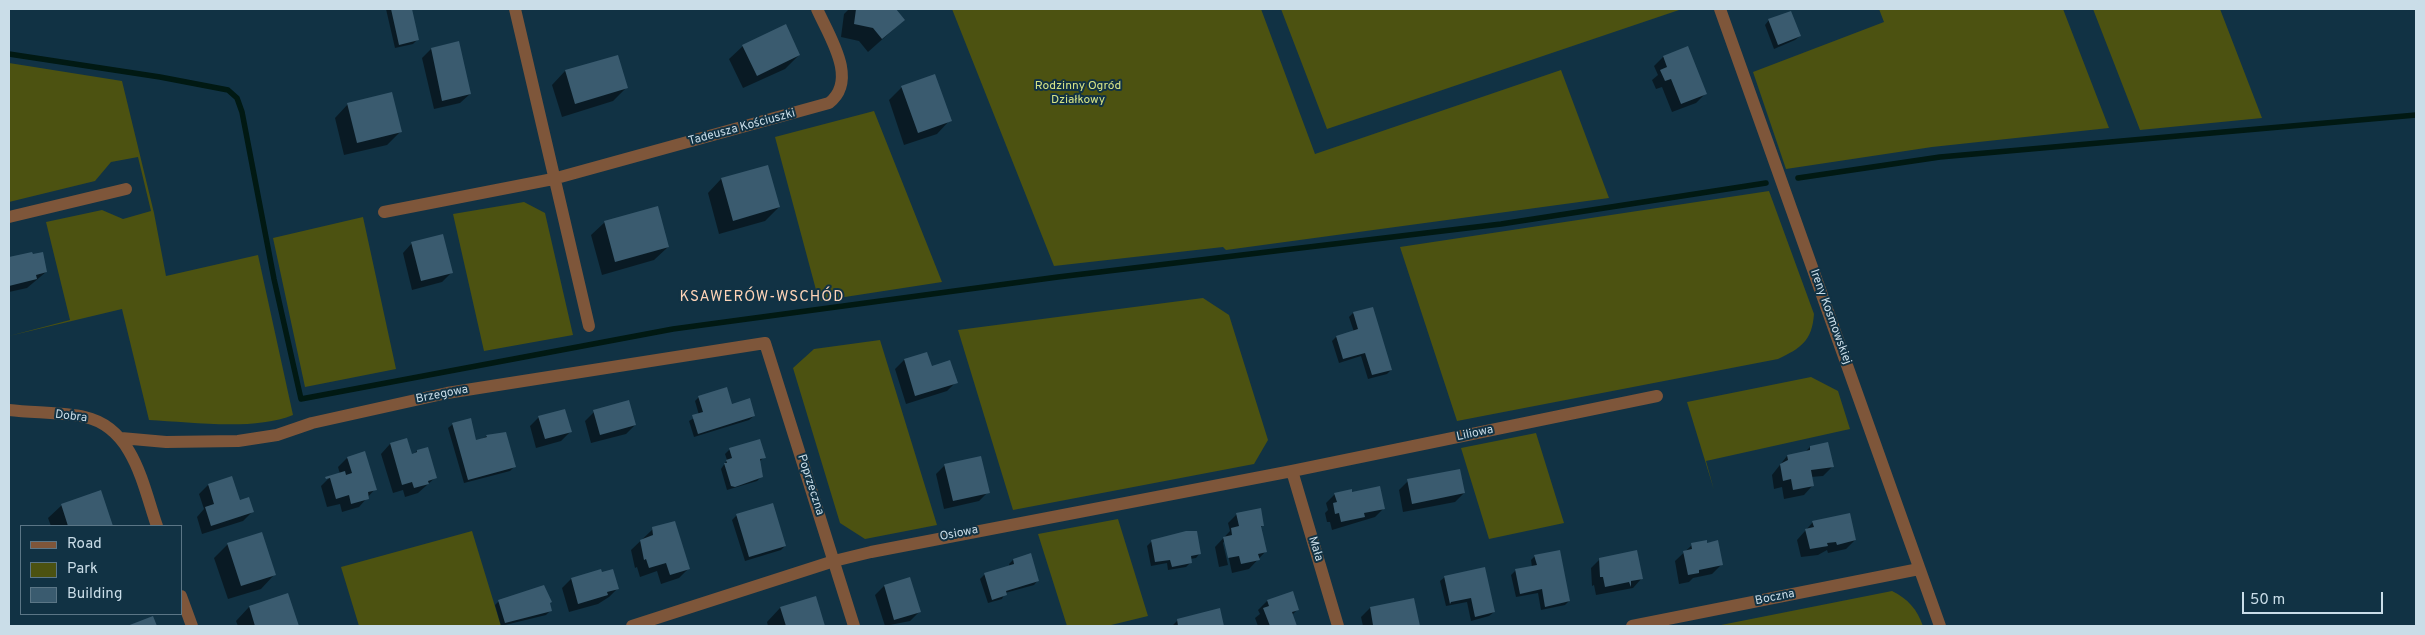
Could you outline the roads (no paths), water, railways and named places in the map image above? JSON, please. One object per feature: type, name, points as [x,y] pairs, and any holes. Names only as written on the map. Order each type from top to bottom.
[{"type":"street","points":[[515,9],[553,179],[589,326]]},
{"type":"street","name":"Tadeusza Kościuszki","points":[[384,212],[553,179],[829,103],[842,88],[843,72],[817,9]]},
{"type":"street","name":"Ireny Kosmowskiej","points":[[1720,9],[1940,626]]},
{"type":"street","points":[[9,217],[126,189]]},
{"type":"street","name":"Brzegowa","points":[[121,438],[166,442],[238,441],[277,435],[312,423],[447,393],[764,344]]},
{"type":"street","name":"Poprzeczna","points":[[764,344],[854,626]]},
{"type":"street","name":"Liliowa","points":[[1292,471],[1658,396]]},
{"type":"street","name":"Dobra","points":[[9,410],[84,417],[103,424],[121,438],[134,461],[157,525]]},
{"type":"street","name":"Osiowa","points":[[632,626],[834,561],[928,540],[1292,471]]},
{"type":"street","name":"Mała","points":[[1292,471],[1338,626]]},
{"type":"street","name":"Boczna","points":[[1632,626],[1919,569]]},
{"type":"street","points":[[182,599],[192,626]]},
{"type":"waterway","points":[[9,54],[160,77],[228,90],[237,98],[242,112],[274,279],[301,399],[673,329],[1058,277],[1501,224],[1766,183]]},
{"type":"waterway","points":[[1798,178],[1940,157],[2416,115]]},
{"type":"district","name":"KSAWERÓW-WSCHÓD","points":[[762,298]]},
{"type":"park label","name":"Rodzinny Ogród Działkowy","points":[[1078,94]]}]
